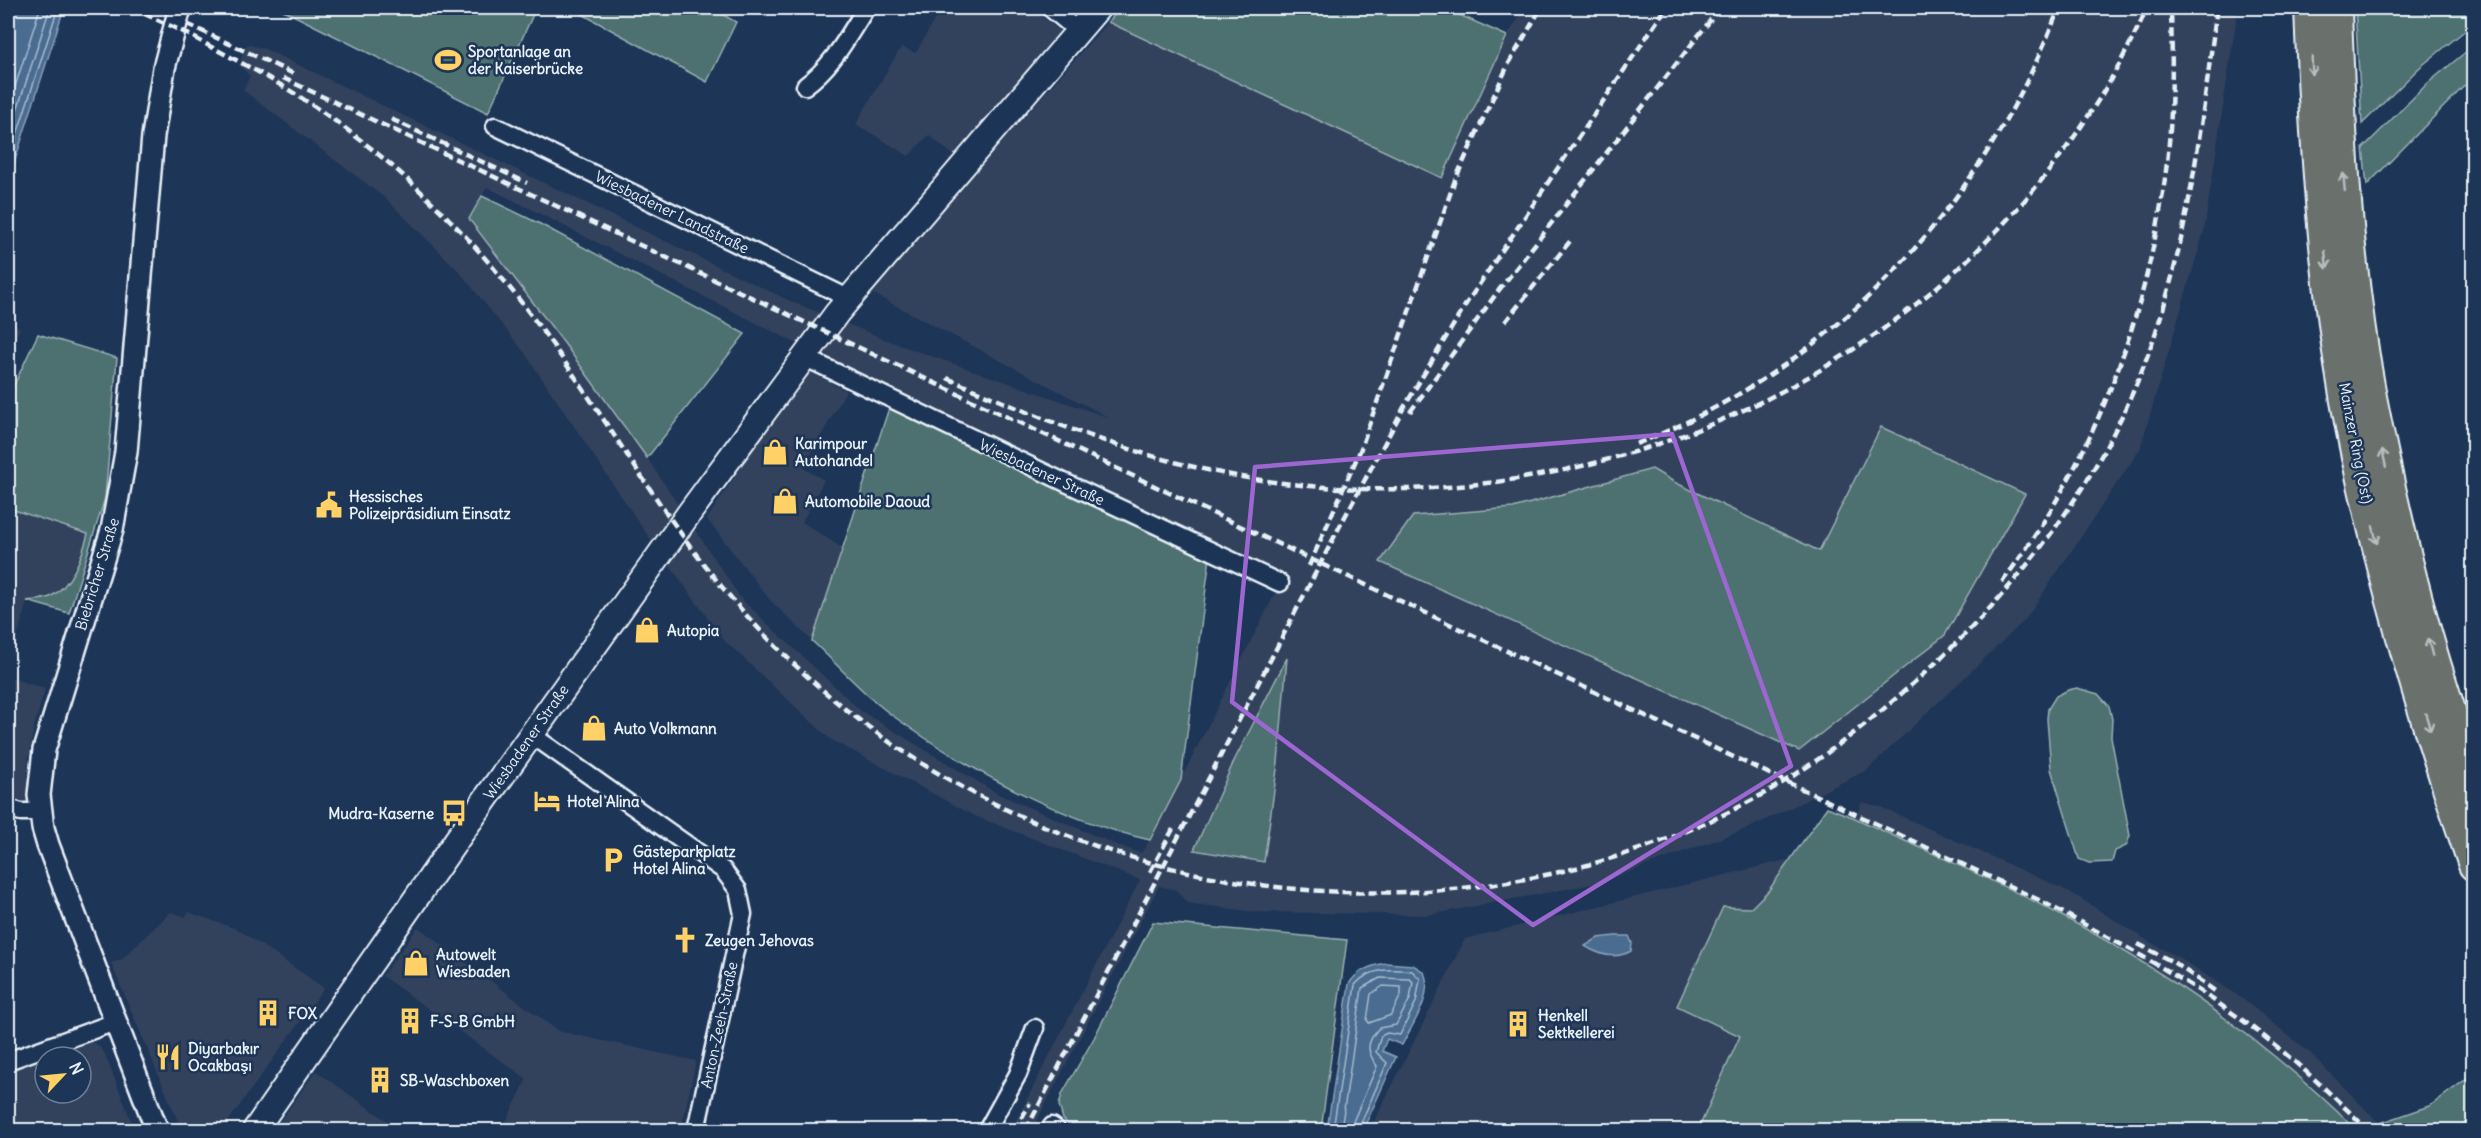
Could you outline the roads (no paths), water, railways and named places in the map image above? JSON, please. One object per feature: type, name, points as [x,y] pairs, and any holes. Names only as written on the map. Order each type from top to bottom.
[{"type":"highway","name":"Mainzer Ring (Ost)","points":[[2310,8],[2314,132],[2324,245],[2346,401],[2374,533],[2407,652],[2474,865]]},
{"type":"highway","name":"Mainzer Ring (Ost)","points":[[2336,8],[2340,130],[2350,252],[2371,394],[2406,557],[2432,653],[2474,783]]},
{"type":"main road","points":[[843,306],[1098,8]]},
{"type":"main road","name":"Wiesbadener Straße","points":[[255,1131],[467,825],[690,512],[843,306]]},
{"type":"street","name":"Biebricher Straße","points":[[157,1127],[48,846],[40,812],[39,778],[44,750],[112,530],[121,488],[132,393],[153,136],[162,79],[180,8]]},
{"type":"street","points":[[805,86],[819,76],[831,62],[866,8]]},
{"type":"street","points":[[1050,8],[1078,31]]},
{"type":"street","name":"Wiesbadener Landstraße","points":[[495,126],[843,306]]},
{"type":"street","name":"Wiesbadener Straße","points":[[804,357],[1280,583]]},
{"type":"street","name":"Anton-Zeeh-Straße","points":[[532,735],[723,870],[738,890],[743,915],[696,1131]]},
{"type":"street","points":[[8,808],[21,812],[40,812]]},
{"type":"street","points":[[8,1061],[115,1022]]},
{"type":"street","points":[[987,1131],[1018,1074],[1035,1028]]},
{"type":"water","points":[[8,8],[64,8],[8,182]]},
{"type":"water","points":[[1629,936],[1632,943],[1631,951],[1613,956],[1596,952],[1585,946],[1598,938]]},
{"type":"water","points":[[1386,963],[1413,965],[1424,972],[1426,990],[1421,1010],[1402,1045],[1387,1039],[1382,1051],[1396,1057],[1363,1130],[1327,1130],[1349,984],[1365,969]]},
{"type":"railway","points":[[132,8],[190,35]]},
{"type":"railway","points":[[1309,566],[1360,451],[1455,180],[1508,65],[1541,8]]},
{"type":"railway","points":[[1026,1130],[1403,409],[1466,304],[1666,8]]},
{"type":"railway","points":[[1410,412],[1499,290],[1720,8]]},
{"type":"railway","points":[[1636,444],[1708,411],[1776,371],[1838,324],[1894,271],[1944,212],[1989,149],[2027,80],[2059,8]]},
{"type":"railway","points":[[947,378],[1029,413],[1112,443],[1196,467],[1283,483],[1416,489],[1547,474],[1673,439],[1793,385],[1903,314],[2000,227],[2082,125],[2147,8]]},
{"type":"railway","points":[[2002,582],[2035,535],[2092,433],[2133,324],[2149,267],[2168,153],[2172,62],[2171,8]]},
{"type":"railway","points":[[182,31],[259,72],[344,127],[400,173],[453,223],[501,277],[552,343],[669,516],[711,573],[788,659],[854,716],[951,781],[1055,831],[1166,867],[1279,887],[1395,892],[1510,882],[1623,855],[1731,811],[1759,797],[1836,747],[1884,709],[1958,642],[2010,586],[2057,526],[2098,462],[2139,377],[2158,326],[2173,275],[2194,170],[2217,8]]},
{"type":"railway","points":[[187,24],[296,75]]},
{"type":"railway","points":[[283,78],[2039,900],[2157,965],[2225,1008],[2299,1066],[2368,1130]]},
{"type":"railway","points":[[391,119],[527,183]]},
{"type":"railway","points":[[1505,322],[1571,240]]},
{"type":"railway","points":[[1150,872],[1173,829]]},
{"type":"railway","points":[[2138,944],[2173,962],[2215,991]]},
{"type":"railway","points":[[1015,1130],[1030,1103]]},
{"type":"place","name":"Sportanlage an der Kaiserbrücke","points":[[448,60]]},
{"type":"place","name":"Karimpour Autohandel","points":[[775,452]]},
{"type":"place","name":"Automobile Daoud","points":[[785,501]]},
{"type":"place","name":"Hessisches Polizeipräsidium Einsatz","points":[[329,505]]},
{"type":"place","name":"Autopia","points":[[647,630]]},
{"type":"place","name":"Auto Volkmann","points":[[594,728]]},
{"type":"place","name":"Hotel Alina","points":[[547,801]]},
{"type":"place","name":"Mudra-Kaserne","points":[[454,813]]},
{"type":"place","name":"Gästeparkplatz Hotel Alina","points":[[613,860]]},
{"type":"place","name":"Zeugen Jehovas","points":[[685,940]]},
{"type":"place","name":"Autowelt Wiesbaden","points":[[416,963]]},
{"type":"place","name":"FOX","points":[[268,1013]]},
{"type":"place","name":"F-S-B GmbH","points":[[410,1021]]},
{"type":"place","name":"Henkell Sektkellerei","points":[[1518,1024]]},
{"type":"place","name":"Diyarbakır Ocakbaşı","points":[[168,1057]]},
{"type":"place","name":"SB-Waschboxen","points":[[380,1080]]}]
